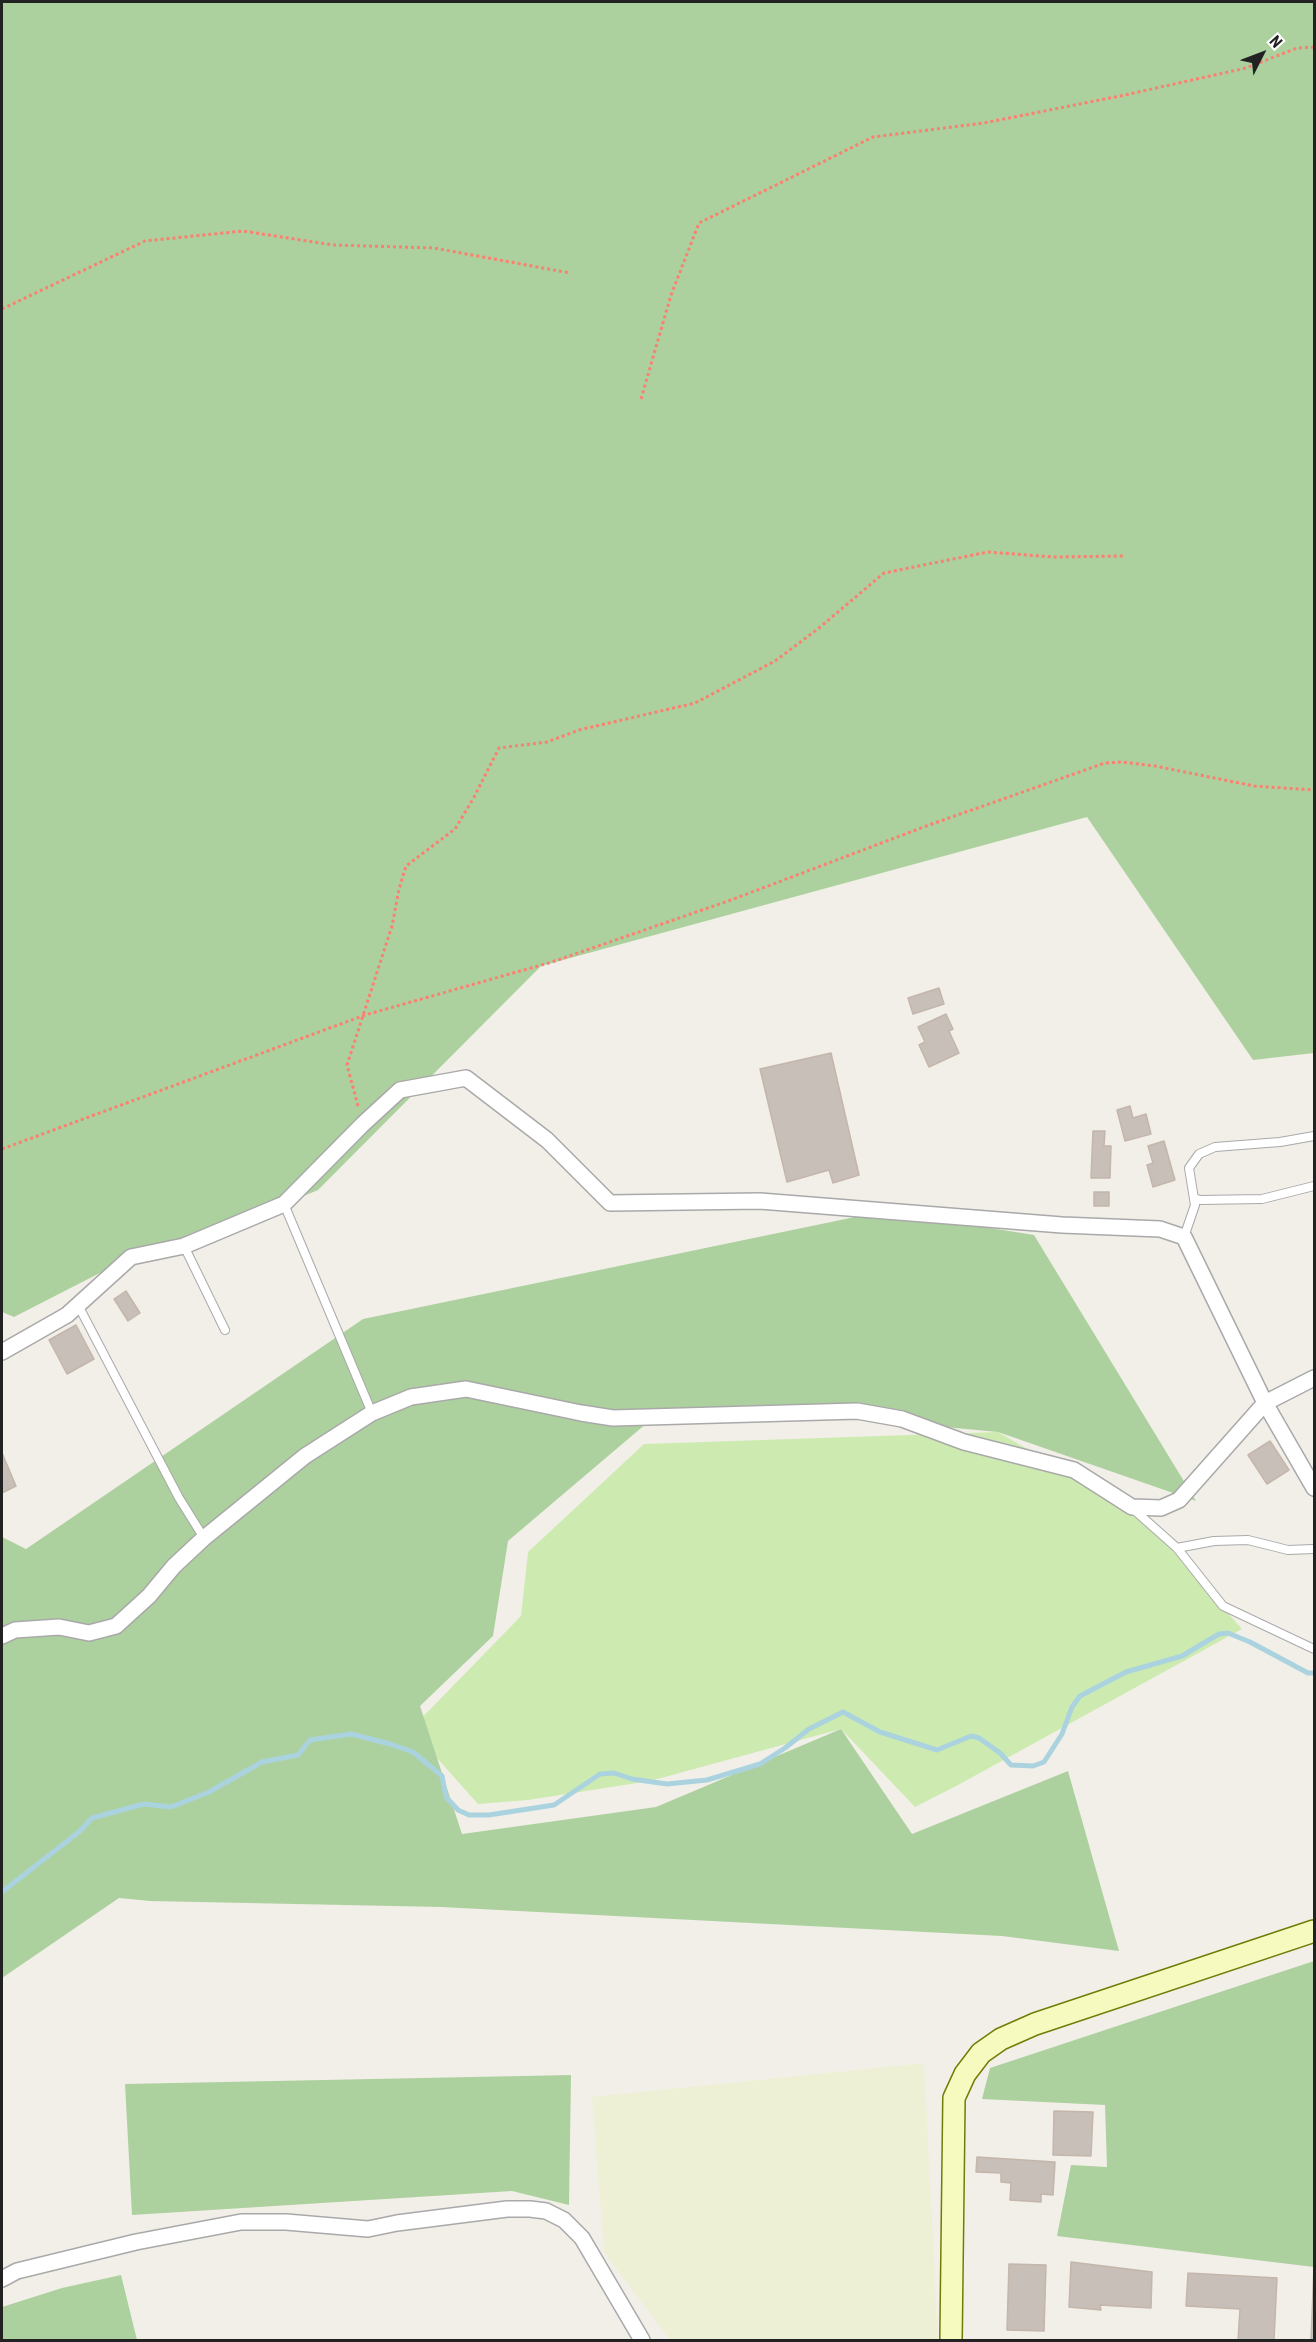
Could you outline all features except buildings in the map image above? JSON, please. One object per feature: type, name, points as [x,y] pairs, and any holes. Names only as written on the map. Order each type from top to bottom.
[{"type":"street","points":[[2,1352],[67,1315],[131,1257],[184,1246],[284,1204],[400,1090],[466,1078],[547,1140],[610,1203],[760,1202],[1062,1225],[1160,1229],[1184,1237],[1265,1403],[1314,1488]]},
{"type":"street","points":[[2,1636],[15,1630],[59,1627],[89,1633],[116,1626],[149,1596],[174,1566],[204,1538],[305,1456],[372,1413],[411,1397],[466,1389],[612,1418],[857,1411],[902,1419],[964,1442],[1074,1470],[1132,1508],[1161,1508],[1179,1500],[1265,1403],[1314,1378]]},
{"type":"street","points":[[951,2340],[954,2098],[964,2074],[981,2053],[1001,2039],[1035,2024],[1314,1931]]},
{"type":"street","points":[[2,2279],[17,2271],[136,2242],[242,2222],[286,2222],[368,2229],[496,2210],[530,2209],[546,2211],[564,2220],[582,2238],[642,2340]]},
{"type":"lane","points":[[1184,1237],[1195,1205],[1189,1168],[1199,1154],[1215,1147],[1280,1142],[1314,1136]]},
{"type":"lane","points":[[1194,1198],[1200,1200],[1262,1199],[1314,1186]]},
{"type":"lane","points":[[284,1204],[372,1413]]},
{"type":"lane","points":[[184,1246],[225,1330]]},
{"type":"lane","points":[[78,1305],[179,1498],[204,1538]]},
{"type":"lane","points":[[1132,1508],[1177,1548],[1223,1606],[1314,1649]]},
{"type":"lane","points":[[1177,1548],[1214,1541],[1248,1540],[1287,1550],[1314,1549]]},
{"type":"path","points":[[641,399],[671,295],[699,223],[873,137],[984,123],[1125,95],[1246,68],[1297,48],[1314,47]]},
{"type":"path","points":[[2,309],[145,241],[243,231],[333,245],[434,248],[570,273]]},
{"type":"path","points":[[363,1124],[347,1065],[392,926],[406,866],[455,829],[473,800],[499,747],[547,742],[579,730],[695,703],[775,661],[819,628],[884,573],[988,552],[1053,556],[1123,556]]},
{"type":"path","points":[[2,1149],[365,1015],[552,962],[731,900],[928,825],[1105,763],[1122,762],[1155,766],[1254,786],[1314,790]]},
{"type":"green space","points":[[2,2],[1314,2],[1314,1053],[1253,1060],[1087,817],[541,966],[318,1190],[184,1246],[131,1257],[14,1317],[2,1312]]},
{"type":"green space","points":[[884,1211],[1034,1235],[1196,1501],[998,1432],[783,1412],[654,1417],[508,1541],[493,1636],[420,1706],[462,1834],[656,1807],[841,1729],[912,1834],[1068,1771],[1119,1951],[1002,1936],[441,1907],[150,1901],[119,1898],[2,1978],[2,1537],[26,1549],[363,1319]]},
{"type":"green space","points":[[998,1432],[1141,1515],[1242,1629],[915,1807],[841,1729],[650,1781],[528,1800],[478,1804],[411,1729],[521,1616],[528,1552],[644,1444]]},
{"type":"green space","points":[[1314,1961],[1314,2267],[1057,2236],[1071,2165],[1107,2167],[1105,2105],[982,2099],[990,2068]]},
{"type":"green space","points":[[924,2063],[938,2340],[670,2340],[604,2252],[592,2097]]},
{"type":"green space","points":[[571,2075],[569,2205],[512,2191],[132,2215],[125,2084]]},
{"type":"green space","points":[[121,2275],[137,2340],[2,2340],[2,2307],[62,2288]]},
{"type":"waterway","points":[[2,1892],[80,1831],[92,1818],[144,1804],[171,1807],[209,1792],[262,1762],[298,1755],[310,1740],[351,1734],[413,1752],[442,1776],[446,1797],[458,1810],[469,1815],[489,1815],[554,1805],[600,1774],[614,1773],[632,1779],[667,1784],[707,1780],[760,1764],[809,1729],[843,1712],[880,1732],[937,1750],[971,1736],[979,1738],[1000,1753],[1011,1765],[1033,1766],[1044,1762],[1062,1734],[1072,1707],[1080,1696],[1126,1672],[1182,1656],[1219,1634],[1228,1633],[1250,1642],[1308,1673],[1314,1673]]}]
